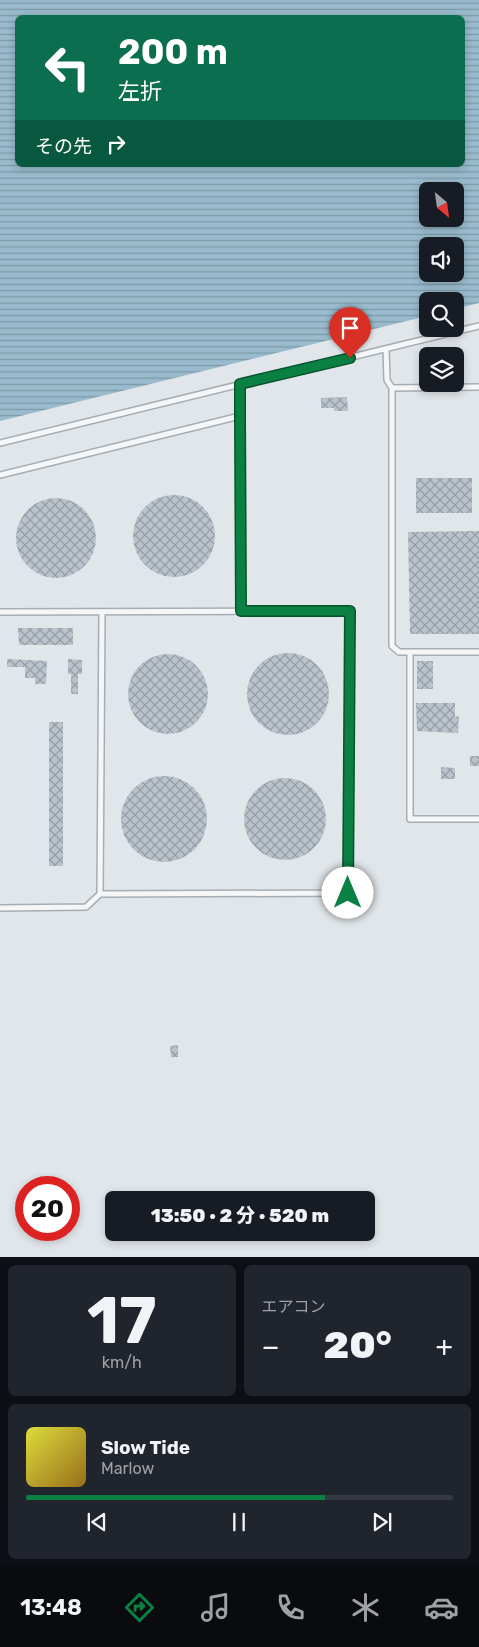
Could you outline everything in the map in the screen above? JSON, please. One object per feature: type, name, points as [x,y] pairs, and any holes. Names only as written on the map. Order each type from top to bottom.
[{"type":"lane","points":[[0,443],[479,326]]},
{"type":"lane","points":[[386,349],[386,380],[392,388],[392,646],[399,652],[479,652]]},
{"type":"lane","points":[[240,384],[241,611]]},
{"type":"lane","points":[[392,388],[479,387]]},
{"type":"lane","points":[[0,474],[240,416]]},
{"type":"lane","points":[[0,612],[350,611],[348,893],[100,894],[86,907],[0,908]]},
{"type":"lane","points":[[100,894],[102,612]]},
{"type":"lane","points":[[410,652],[410,819],[479,819]]},
{"type":"water","points":[[0,0],[479,0],[479,303],[464,307],[464,292],[419,292],[419,318],[0,421]]},
{"type":"building","points":[[347,397],[348,411],[334,411],[334,408],[321,408],[321,398]]},
{"type":"building","points":[[416,478],[472,478],[472,513],[416,513]]},
{"type":"building","points":[[166,495],[182,495],[197,502],[208,513],[215,528],[212,552],[203,565],[182,577],[166,577],[151,570],[140,559],[133,544],[133,528],[140,513],[151,502]]},
{"type":"building","points":[[56,498],[71,501],[84,510],[93,523],[96,538],[93,553],[84,566],[71,575],[56,578],[41,575],[28,566],[19,553],[16,538],[19,523],[28,510],[41,501]]},
{"type":"building","points":[[479,531],[479,634],[410,634],[408,532]]},
{"type":"building","points":[[18,628],[73,628],[73,645],[19,645]]},
{"type":"building","points":[[288,653],[304,656],[317,665],[326,678],[329,694],[326,710],[317,723],[304,732],[288,735],[272,732],[259,723],[250,710],[247,694],[250,678],[259,665],[272,656]]},
{"type":"building","points":[[168,654],[183,657],[196,666],[205,679],[208,694],[205,709],[196,722],[183,731],[168,734],[153,731],[140,722],[131,709],[128,694],[131,679],[140,666],[153,657]]},
{"type":"building","points":[[7,659],[47,661],[46,684],[35,684],[35,678],[25,678],[25,667],[7,667]]},
{"type":"building","points":[[68,659],[82,660],[82,674],[78,674],[78,694],[71,694],[71,674],[68,674]]},
{"type":"building","points":[[417,661],[433,661],[433,689],[417,689]]},
{"type":"building","points":[[416,703],[455,703],[455,717],[459,716],[458,733],[417,731]]},
{"type":"building","points":[[49,722],[63,722],[63,866],[49,866]]},
{"type":"building","points":[[470,756],[479,756],[479,766],[470,766]]},
{"type":"building","points":[[441,767],[455,768],[455,779],[441,779]]},
{"type":"building","points":[[164,776],[180,780],[194,789],[203,803],[207,819],[203,835],[194,849],[180,858],[164,862],[148,858],[134,849],[125,835],[121,819],[125,803],[134,789],[148,780]]},
{"type":"building","points":[[285,778],[301,781],[314,790],[323,803],[326,819],[323,835],[314,848],[301,857],[285,860],[269,857],[256,848],[247,835],[244,819],[247,803],[256,790],[269,781]]},
{"type":"building","points":[[178,1045],[178,1057],[171,1057],[170,1046]]},
{"type":"route","points":[[348,893],[350,611],[241,611],[240,384],[350,358]]}]
